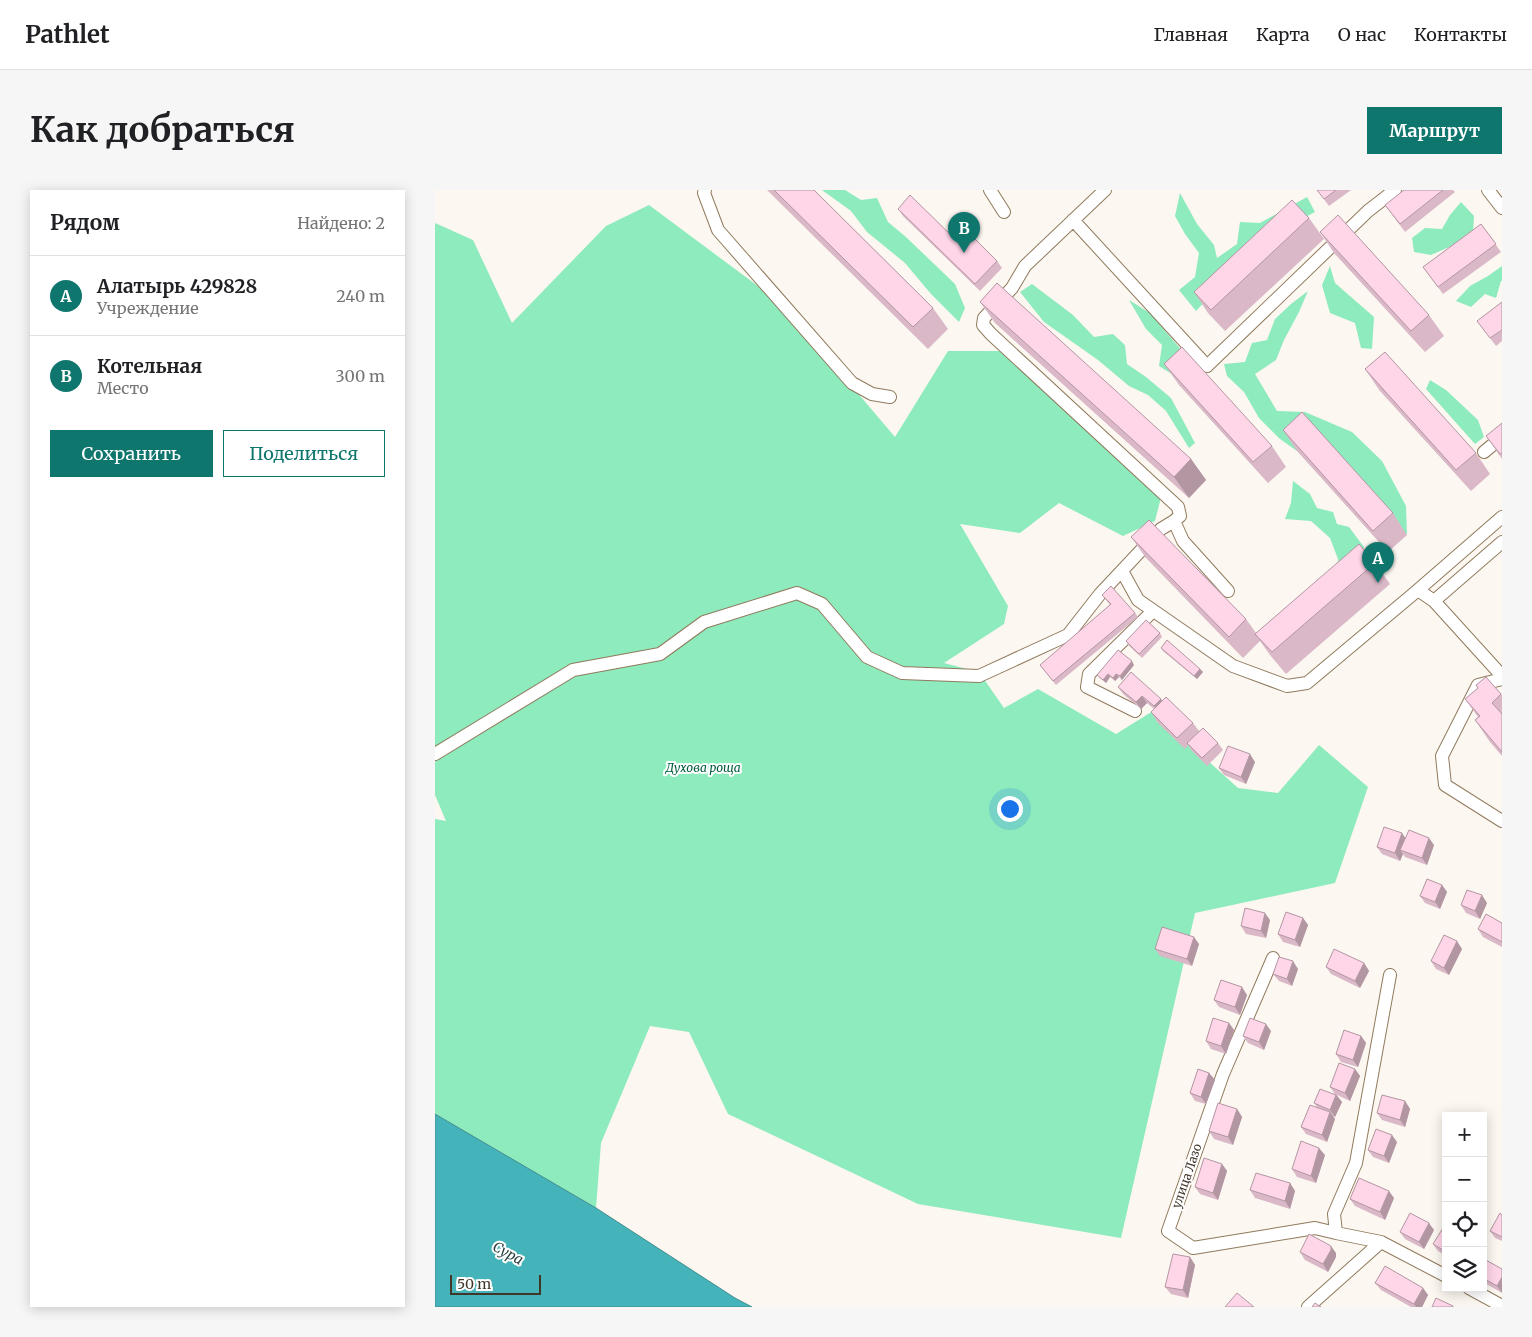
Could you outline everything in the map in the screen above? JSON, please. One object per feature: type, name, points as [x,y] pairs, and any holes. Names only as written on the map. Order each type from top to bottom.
[{"type":"street","points":[[705,190],[704,193],[718,230],[852,383],[872,394],[890,397]]},
{"type":"street","points":[[989,190],[1004,212]]},
{"type":"street","points":[[435,754],[573,670],[660,654],[704,622],[797,593],[822,604],[867,657],[902,673],[979,676],[1068,635],[1100,594],[1161,529],[1180,516],[1178,507],[991,334],[983,325],[983,318],[1012,288],[1025,266],[1105,190]]},
{"type":"street","points":[[1073,220],[1207,366],[1368,211],[1395,190]]},
{"type":"street","points":[[1488,190],[1502,208]]},
{"type":"street","points":[[1484,452],[1502,437]]},
{"type":"street","points":[[1122,571],[1138,600],[1153,611],[1233,666],[1287,686],[1307,683],[1502,517]]},
{"type":"street","points":[[1174,521],[1183,541],[1228,591]]},
{"type":"street","points":[[1434,601],[1502,542]]},
{"type":"street","points":[[1418,590],[1434,601],[1502,677],[1479,685],[1442,756],[1445,785],[1502,821]]},
{"type":"street","points":[[1135,712],[1087,687],[1089,674],[1153,611]]},
{"type":"street","name":"улица Лазо","points":[[1273,958],[1223,1074],[1168,1231],[1193,1248],[1315,1228],[1381,1242],[1442,1274]]},
{"type":"street","points":[[1336,1233],[1334,1214],[1356,1163],[1390,975]]},
{"type":"street","points":[[1308,1307],[1381,1242]]},
{"type":"street","points":[[1476,1292],[1502,1306]]},
{"type":"green space","points":[[822,190],[845,190],[861,200],[877,198],[888,222],[955,284],[965,308],[959,322],[931,294],[905,263],[867,232],[851,211]]},
{"type":"green space","points":[[1180,193],[1197,224],[1214,245],[1217,258],[1237,244],[1240,222],[1260,223],[1307,197],[1315,212],[1284,228],[1196,311],[1179,290],[1195,277],[1199,253],[1175,216]]},
{"type":"green space","points":[[1461,202],[1474,216],[1473,233],[1456,244],[1431,255],[1414,252],[1412,238],[1425,228],[1442,229],[1450,215]]},
{"type":"green space","name":"Духова роща","points":[[649,205],[782,304],[895,437],[948,351],[1007,351],[1161,497],[1155,521],[1123,536],[1059,503],[1020,533],[960,524],[1008,606],[1004,624],[944,663],[979,672],[1004,708],[1038,689],[1116,734],[1153,711],[1238,788],[1278,793],[1319,745],[1368,787],[1335,883],[1195,913],[1121,1238],[918,1204],[728,1114],[689,1032],[650,1026],[601,1143],[596,1208],[435,1114],[435,819],[446,821],[435,795],[435,223],[473,240],[512,323],[606,226]]},
{"type":"green space","points":[[1330,266],[1335,283],[1374,317],[1372,349],[1361,348],[1355,323],[1330,313],[1322,285]]},
{"type":"green space","points":[[1502,266],[1502,281],[1496,298],[1485,294],[1471,307],[1456,301],[1470,286]]},
{"type":"green space","points":[[1032,284],[1073,315],[1094,337],[1113,334],[1125,345],[1127,364],[1171,398],[1195,443],[1189,448],[1166,411],[1148,395],[1129,386],[1098,360],[1044,322],[1020,292]]},
{"type":"green space","points":[[1308,291],[1276,360],[1255,374],[1277,411],[1305,412],[1352,432],[1382,461],[1406,506],[1407,535],[1317,434],[1297,451],[1280,439],[1259,418],[1244,392],[1227,376],[1224,364],[1245,362],[1252,343],[1267,340],[1275,319]]},
{"type":"green space","points":[[1129,300],[1150,313],[1189,359],[1175,376],[1159,366],[1162,345],[1146,329]]},
{"type":"green space","points":[[1430,380],[1446,390],[1478,420],[1484,437],[1475,444],[1426,389]]},
{"type":"green space","points":[[1293,481],[1310,494],[1317,508],[1333,512],[1337,524],[1349,527],[1364,547],[1358,565],[1338,578],[1338,559],[1330,538],[1311,521],[1285,519],[1291,503]]},
{"type":"water","name":"Сура","points":[[435,1114],[596,1208],[735,1298],[752,1307],[435,1307]]},
{"type":"building","points":[[774,190],[814,190],[933,308],[913,327]]},
{"type":"building","points":[[1317,190],[1336,190],[1324,199]]},
{"type":"building","points":[[1404,190],[1443,190],[1400,224],[1385,205]]},
{"type":"building","points":[[910,195],[955,239],[965,229],[997,261],[975,284],[898,209]]},
{"type":"building","points":[[1292,200],[1309,218],[1211,310],[1194,292]]},
{"type":"building","points":[[1338,215],[1429,315],[1411,331],[1320,232]]},
{"type":"building","points":[[1481,224],[1496,244],[1438,287],[1423,267]]},
{"type":"building","points":[[997,283],[1191,459],[1174,477],[980,302]]},
{"type":"building","points":[[1502,302],[1502,330],[1490,338],[1477,321]]},
{"type":"building","points":[[1182,347],[1272,446],[1253,462],[1164,364]]},
{"type":"building","points":[[1385,352],[1476,453],[1456,470],[1365,369]]},
{"type":"building","points":[[1302,412],[1393,513],[1373,531],[1283,430]]},
{"type":"building","points":[[1502,423],[1502,453],[1500,454],[1486,436]]},
{"type":"building","points":[[1149,520],[1246,619],[1229,637],[1131,537]]},
{"type":"building","points":[[1359,544],[1375,563],[1272,652],[1255,634]]},
{"type":"building","points":[[1111,586],[1135,613],[1053,681],[1040,665],[1111,604],[1102,595]]},
{"type":"building","points":[[1146,620],[1160,633],[1139,654],[1126,641]]},
{"type":"building","points":[[1167,640],[1200,669],[1194,676],[1161,648]]},
{"type":"building","points":[[1118,650],[1132,661],[1120,676],[1116,674],[1113,678],[1108,674],[1103,680],[1097,675]]},
{"type":"building","points":[[1131,672],[1161,699],[1154,706],[1142,696],[1136,702],[1118,687]]},
{"type":"building","points":[[1486,677],[1501,694],[1492,703],[1502,714],[1502,752],[1475,720],[1480,716],[1465,699],[1478,688],[1476,685]]},
{"type":"building","points":[[1166,697],[1193,723],[1177,738],[1151,712]]},
{"type":"building","points":[[1203,728],[1218,743],[1202,758],[1187,743]]},
{"type":"building","points":[[1228,746],[1250,754],[1241,777],[1219,768]]},
{"type":"building","points":[[1384,827],[1402,833],[1395,853],[1377,847]]},
{"type":"building","points":[[1409,830],[1429,838],[1422,858],[1400,850]]},
{"type":"building","points":[[1427,879],[1442,885],[1435,902],[1420,896]]},
{"type":"building","points":[[1467,890],[1482,895],[1475,911],[1461,905]]},
{"type":"building","points":[[1245,908],[1265,913],[1261,931],[1241,926]]},
{"type":"building","points":[[1286,912],[1303,918],[1295,940],[1278,934]]},
{"type":"building","points":[[1486,914],[1502,923],[1502,942],[1478,929]]},
{"type":"building","points":[[1162,927],[1194,937],[1187,959],[1155,949]]},
{"type":"building","points":[[1444,935],[1457,941],[1444,968],[1431,961]]},
{"type":"building","points":[[1334,949],[1364,963],[1355,981],[1326,967]]},
{"type":"building","points":[[1279,957],[1293,961],[1287,979],[1273,974]]},
{"type":"building","points":[[1221,980],[1242,987],[1235,1007],[1214,1000]]},
{"type":"building","points":[[1213,1018],[1229,1023],[1221,1046],[1206,1041]]},
{"type":"building","points":[[1250,1018],[1266,1024],[1259,1042],[1243,1036]]},
{"type":"building","points":[[1344,1030],[1361,1036],[1353,1060],[1336,1054]]},
{"type":"building","points":[[1339,1063],[1355,1069],[1345,1093],[1330,1087]]},
{"type":"building","points":[[1198,1069],[1209,1073],[1201,1097],[1190,1093]]},
{"type":"building","points":[[1320,1089],[1336,1095],[1330,1110],[1314,1103]]},
{"type":"building","points":[[1382,1095],[1405,1101],[1400,1120],[1377,1113]]},
{"type":"building","points":[[1218,1103],[1237,1109],[1228,1137],[1209,1131]]},
{"type":"building","points":[[1310,1105],[1330,1112],[1322,1135],[1301,1127]]},
{"type":"building","points":[[1376,1129],[1392,1135],[1384,1156],[1368,1150]]},
{"type":"building","points":[[1301,1141],[1319,1148],[1311,1176],[1292,1169]]},
{"type":"building","points":[[1204,1158],[1222,1164],[1213,1193],[1195,1187]]},
{"type":"building","points":[[1256,1173],[1290,1183],[1285,1201],[1250,1190]]},
{"type":"building","points":[[1359,1178],[1389,1191],[1380,1212],[1350,1199]]},
{"type":"building","points":[[1410,1213],[1429,1223],[1419,1242],[1400,1232]]},
{"type":"building","points":[[1500,1213],[1502,1215],[1502,1237],[1490,1231]]},
{"type":"building","points":[[1442,1230],[1442,1250],[1433,1244]]},
{"type":"building","points":[[1309,1234],[1331,1246],[1331,1250],[1323,1264],[1300,1252]]},
{"type":"building","points":[[1173,1254],[1190,1257],[1183,1290],[1165,1287]]},
{"type":"building","points":[[1487,1261],[1502,1269],[1502,1277],[1497,1286],[1487,1280]]},
{"type":"building","points":[[1385,1266],[1423,1288],[1414,1304],[1375,1283]]},
{"type":"building","points":[[1237,1293],[1254,1307],[1225,1307]]},
{"type":"building","points":[[1436,1298],[1453,1306],[1453,1307],[1432,1307]]},
{"type":"building","points":[[1315,1303],[1321,1307],[1312,1307]]},
{"type":"place","name":"Котельная","points":[[964,253]]},
{"type":"place","name":"Алатырь 429828","points":[[1378,583]]}]
